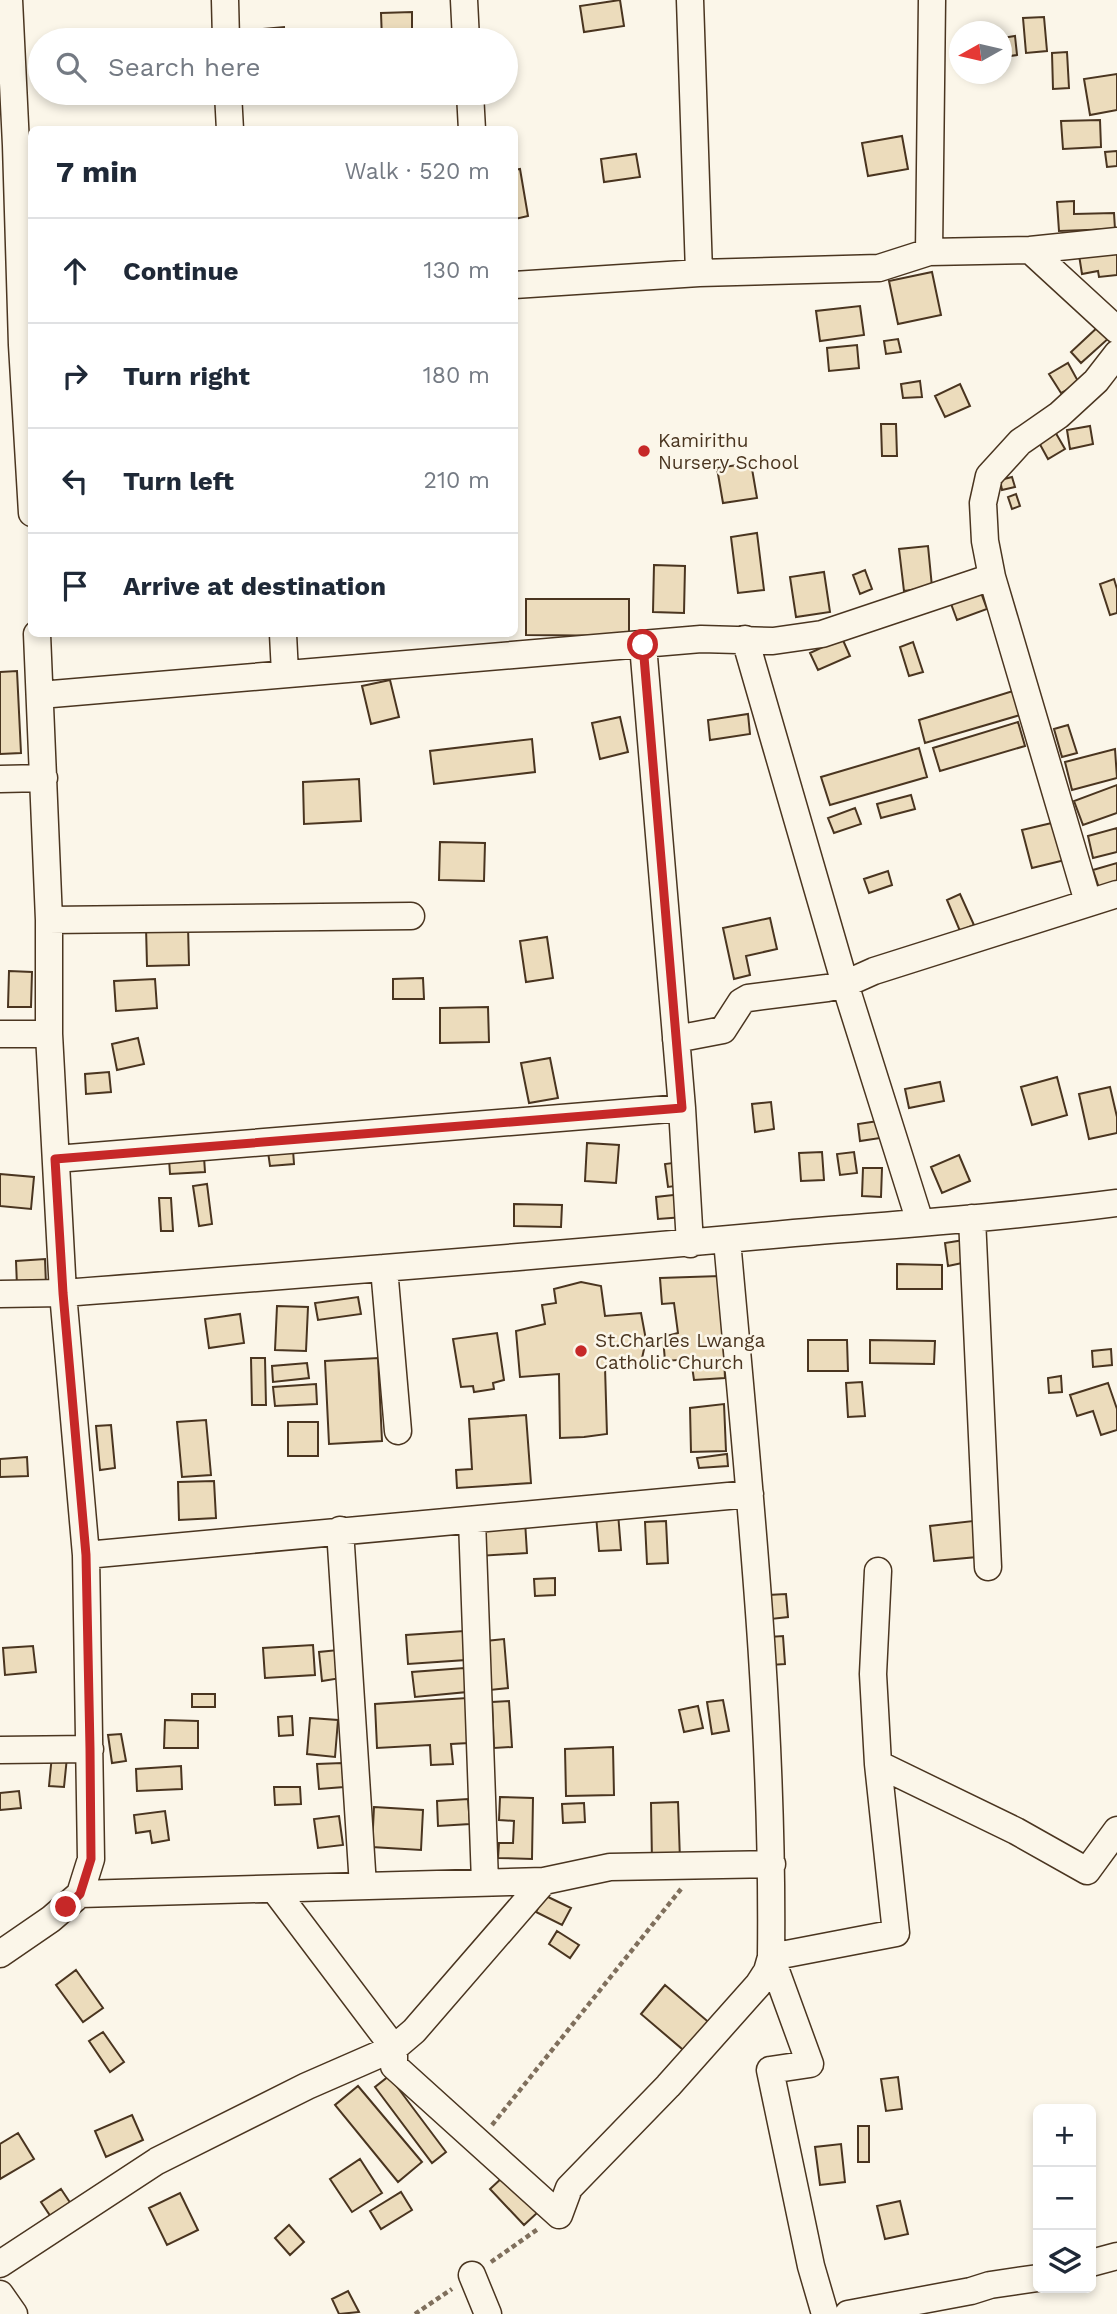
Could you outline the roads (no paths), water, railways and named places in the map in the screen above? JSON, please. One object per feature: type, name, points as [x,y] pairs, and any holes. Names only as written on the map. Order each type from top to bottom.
[{"type":"street","points":[[9,0],[27,309],[11,346],[28,481]]},
{"type":"street","points":[[225,0],[226,28]]},
{"type":"street","points":[[464,0],[465,28]]},
{"type":"street","points":[[690,0],[699,273]]},
{"type":"street","points":[[929,252],[932,0]]},
{"type":"street","points":[[229,105],[230,126]]},
{"type":"street","points":[[471,105],[472,126]]},
{"type":"street","points":[[518,285],[699,273],[879,268],[929,252],[1030,250],[1117,241]]},
{"type":"street","points":[[1030,250],[1117,330]]},
{"type":"street","points":[[1088,902],[992,577],[985,541],[984,503],[989,476],[1020,442],[1059,415],[1096,380],[1117,354]]},
{"type":"street","points":[[40,695],[285,673],[513,645],[643,645],[701,639],[773,641],[822,634],[992,577]]},
{"type":"street","points":[[0,1953],[51,1919],[80,1894],[91,1859],[86,1555],[63,1293],[55,1159],[49,1034],[49,920],[37,637]]},
{"type":"street","points":[[283,637],[285,673]]},
{"type":"street","points":[[745,639],[845,984],[920,1222]]},
{"type":"street","points":[[643,645],[682,1108],[690,1244]]},
{"type":"street","points":[[0,779],[44,778]]},
{"type":"street","points":[[676,1040],[723,1030],[741,1002],[748,998],[845,984],[874,971],[1117,894]]},
{"type":"street","points":[[49,920],[411,916]]},
{"type":"street","points":[[0,1034],[49,1034]]},
{"type":"street","points":[[55,1159],[682,1108]]},
{"type":"street","points":[[0,1294],[63,1293],[690,1244],[1021,1215],[1117,1203]]},
{"type":"street","points":[[972,1219],[988,1567]]},
{"type":"street","points":[[274,1889],[394,2048],[394,2066],[559,2215],[569,2188],[668,2086],[758,1985],[767,1971],[771,1957],[772,1864],[765,1686],[727,1240]]},
{"type":"street","points":[[384,1268],[398,1431]]},
{"type":"street","points":[[86,1555],[750,1494]]},
{"type":"street","points":[[471,1520],[485,1882]]},
{"type":"street","points":[[340,1530],[363,1886]]},
{"type":"street","points":[[771,1957],[896,1933],[878,1764],[873,1674],[878,1571]]},
{"type":"street","points":[[0,1750],[90,1749]]},
{"type":"street","points":[[878,1764],[1016,1831],[1087,1871],[1117,1830]]},
{"type":"street","points":[[80,1894],[544,1881],[610,1867],[772,1864]]},
{"type":"street","points":[[0,2264],[157,2161],[307,2085],[394,2048],[414,2031],[544,1881]]},
{"type":"street","points":[[771,1957],[810,2064],[770,2070],[811,2266],[825,2314]]},
{"type":"street","points":[[1096,2262],[1117,2256]]},
{"type":"street","points":[[472,2275],[488,2314]]},
{"type":"street","points":[[848,2314],[1033,2279]]},
{"type":"street","points":[[0,2294],[14,2314]]},
{"type":"place","name":"Kamirithu Nursery School","points":[[644,451]]},
{"type":"place","name":"St.Charles Lwanga Catholic Church","points":[[581,1351]]}]
